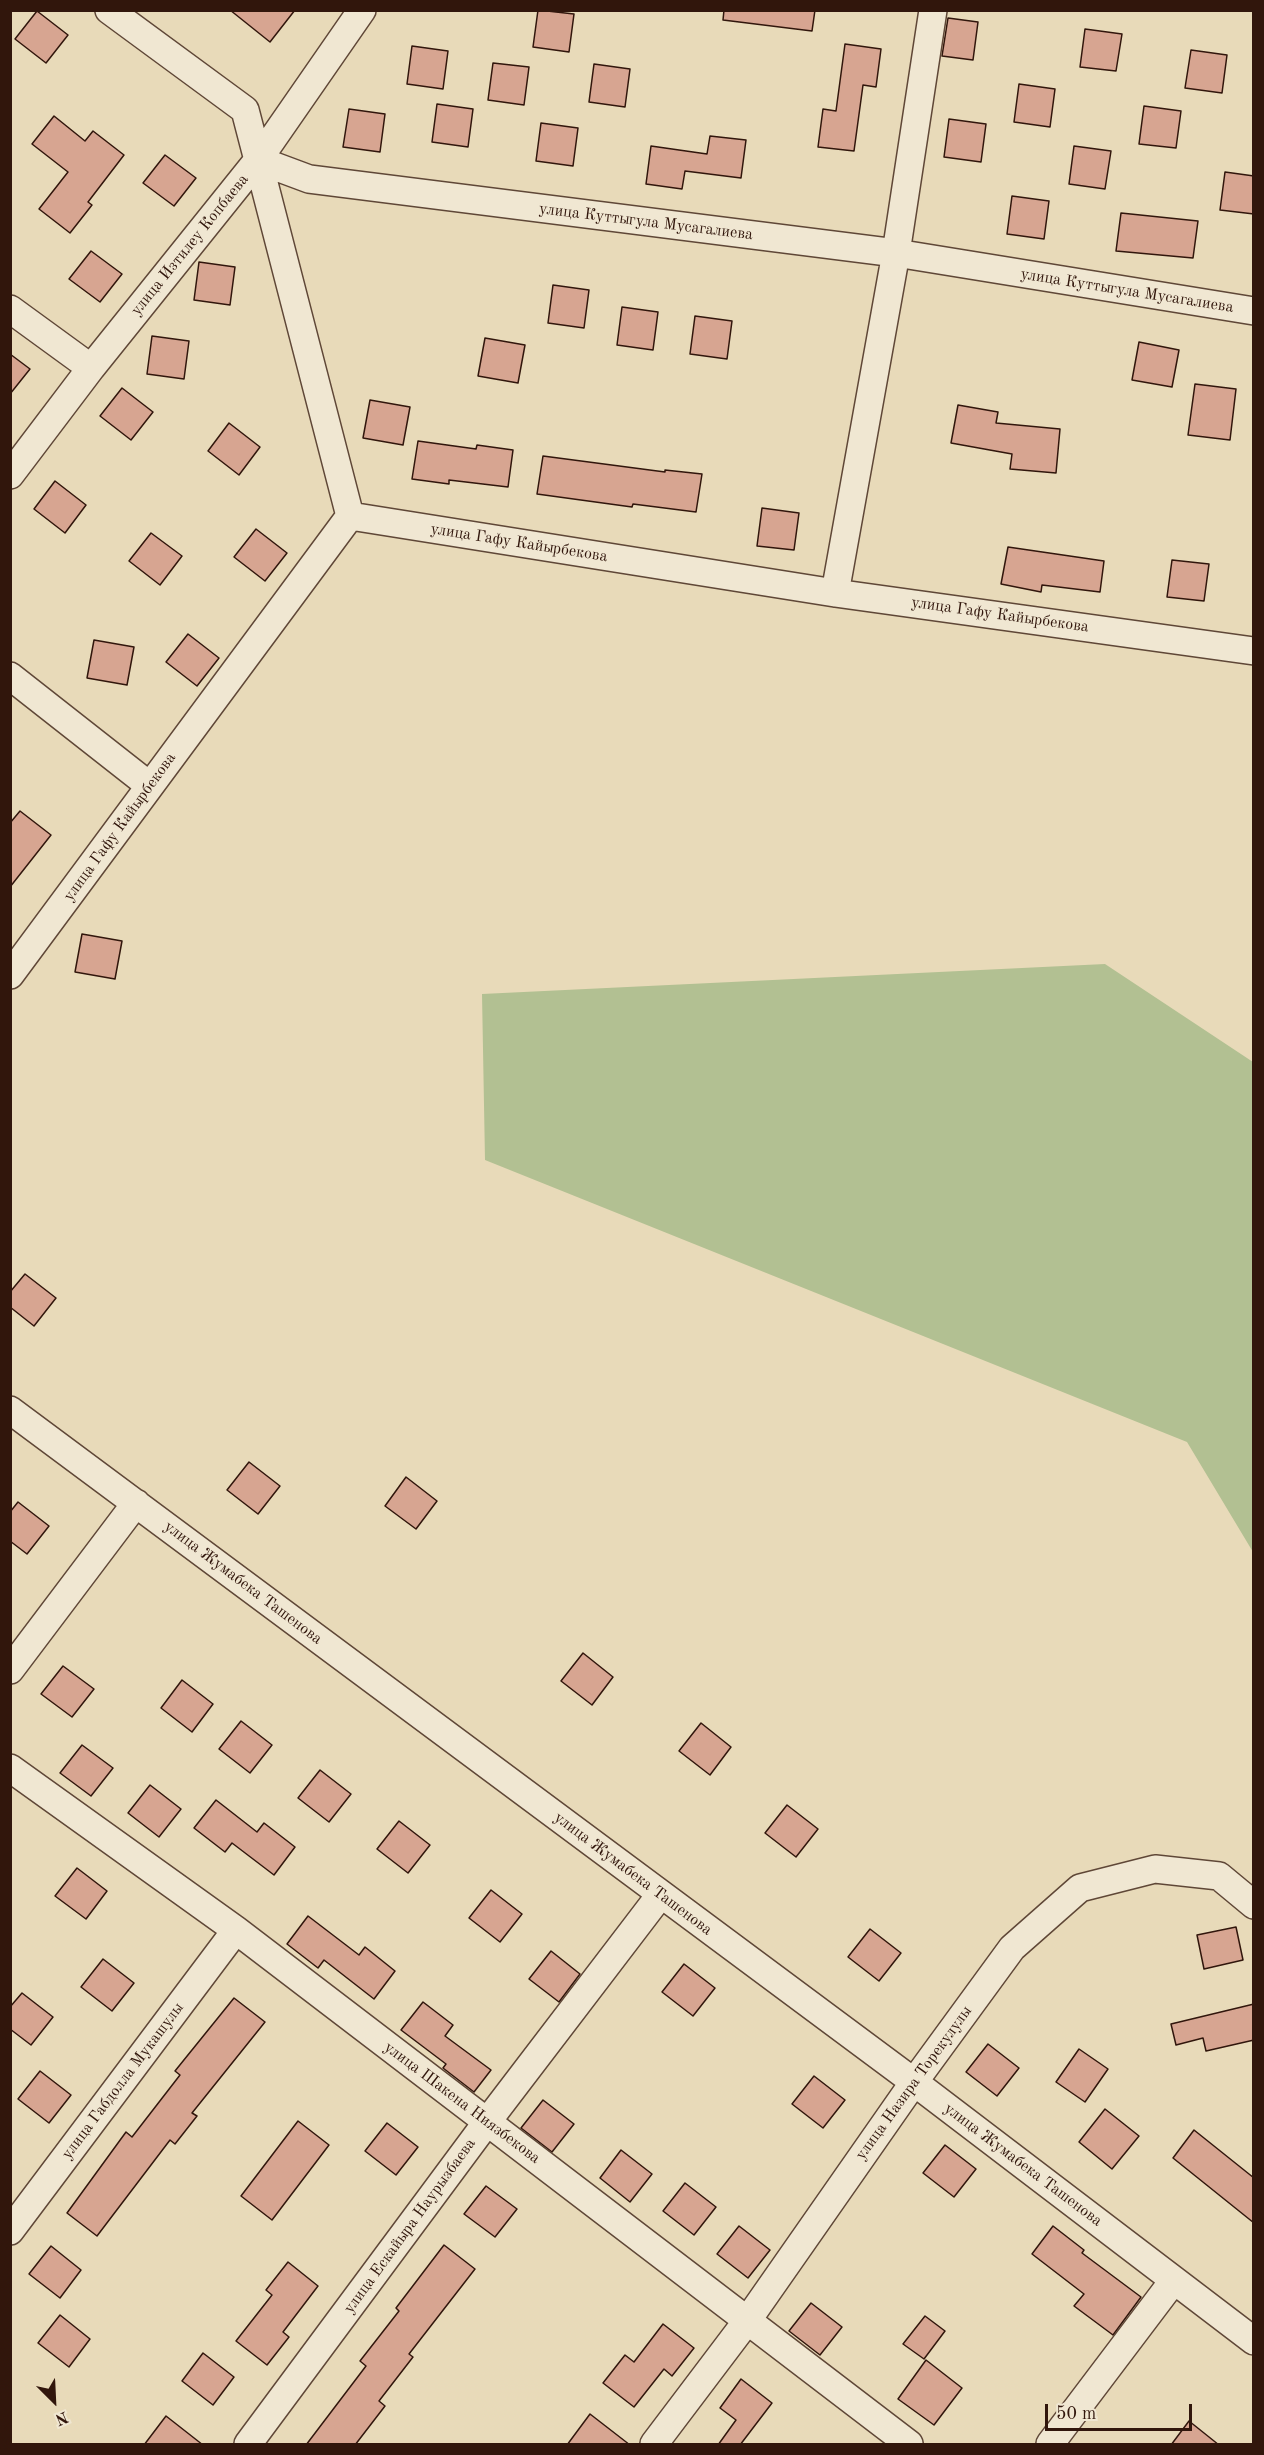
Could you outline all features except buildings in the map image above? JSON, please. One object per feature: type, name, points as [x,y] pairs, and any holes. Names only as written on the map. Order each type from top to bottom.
[{"type":"street","points":[[109,10],[245,110],[350,516]]},
{"type":"street","name":"улица Изтилеу Копбаева","points":[[10,475],[91,368],[258,160],[363,10]]},
{"type":"street","points":[[835,593],[896,253],[933,10]]},
{"type":"street","name":"улица Куттыгула Мусагалиева","points":[[258,160],[309,179],[896,253],[1254,311]]},
{"type":"street","points":[[10,309],[91,368]]},
{"type":"street","name":"улица Гафу Кайырбекова","points":[[10,975],[350,516],[835,593],[1254,651]]},
{"type":"street","points":[[10,676],[150,786]]},
{"type":"street","name":"улица Жумабека Ташенова","points":[[10,1410],[914,2082],[1254,2341]]},
{"type":"street","points":[[10,1670],[136,1503]]},
{"type":"street","name":"улица Шакена Ниязбекова","points":[[10,1768],[236,1930],[909,2445]]},
{"type":"street","name":"улица Назира Торекулулы","points":[[654,2445],[747,2321],[914,2082],[1012,1948],[1080,1888],[1155,1869],[1219,1876],[1254,1905]]},
{"type":"street","name":"улица Ескайыра Наурызбаева","points":[[248,2445],[487,2122],[661,1894]]},
{"type":"street","name":"улица Габдолла Мукашулы","points":[[10,2231],[236,1930]]},
{"type":"street","points":[[1050,2445],[1174,2280]]},
{"type":"green space","points":[[1105,964],[1253,1062],[1253,1552],[1187,1442],[485,1160],[482,994]]}]
